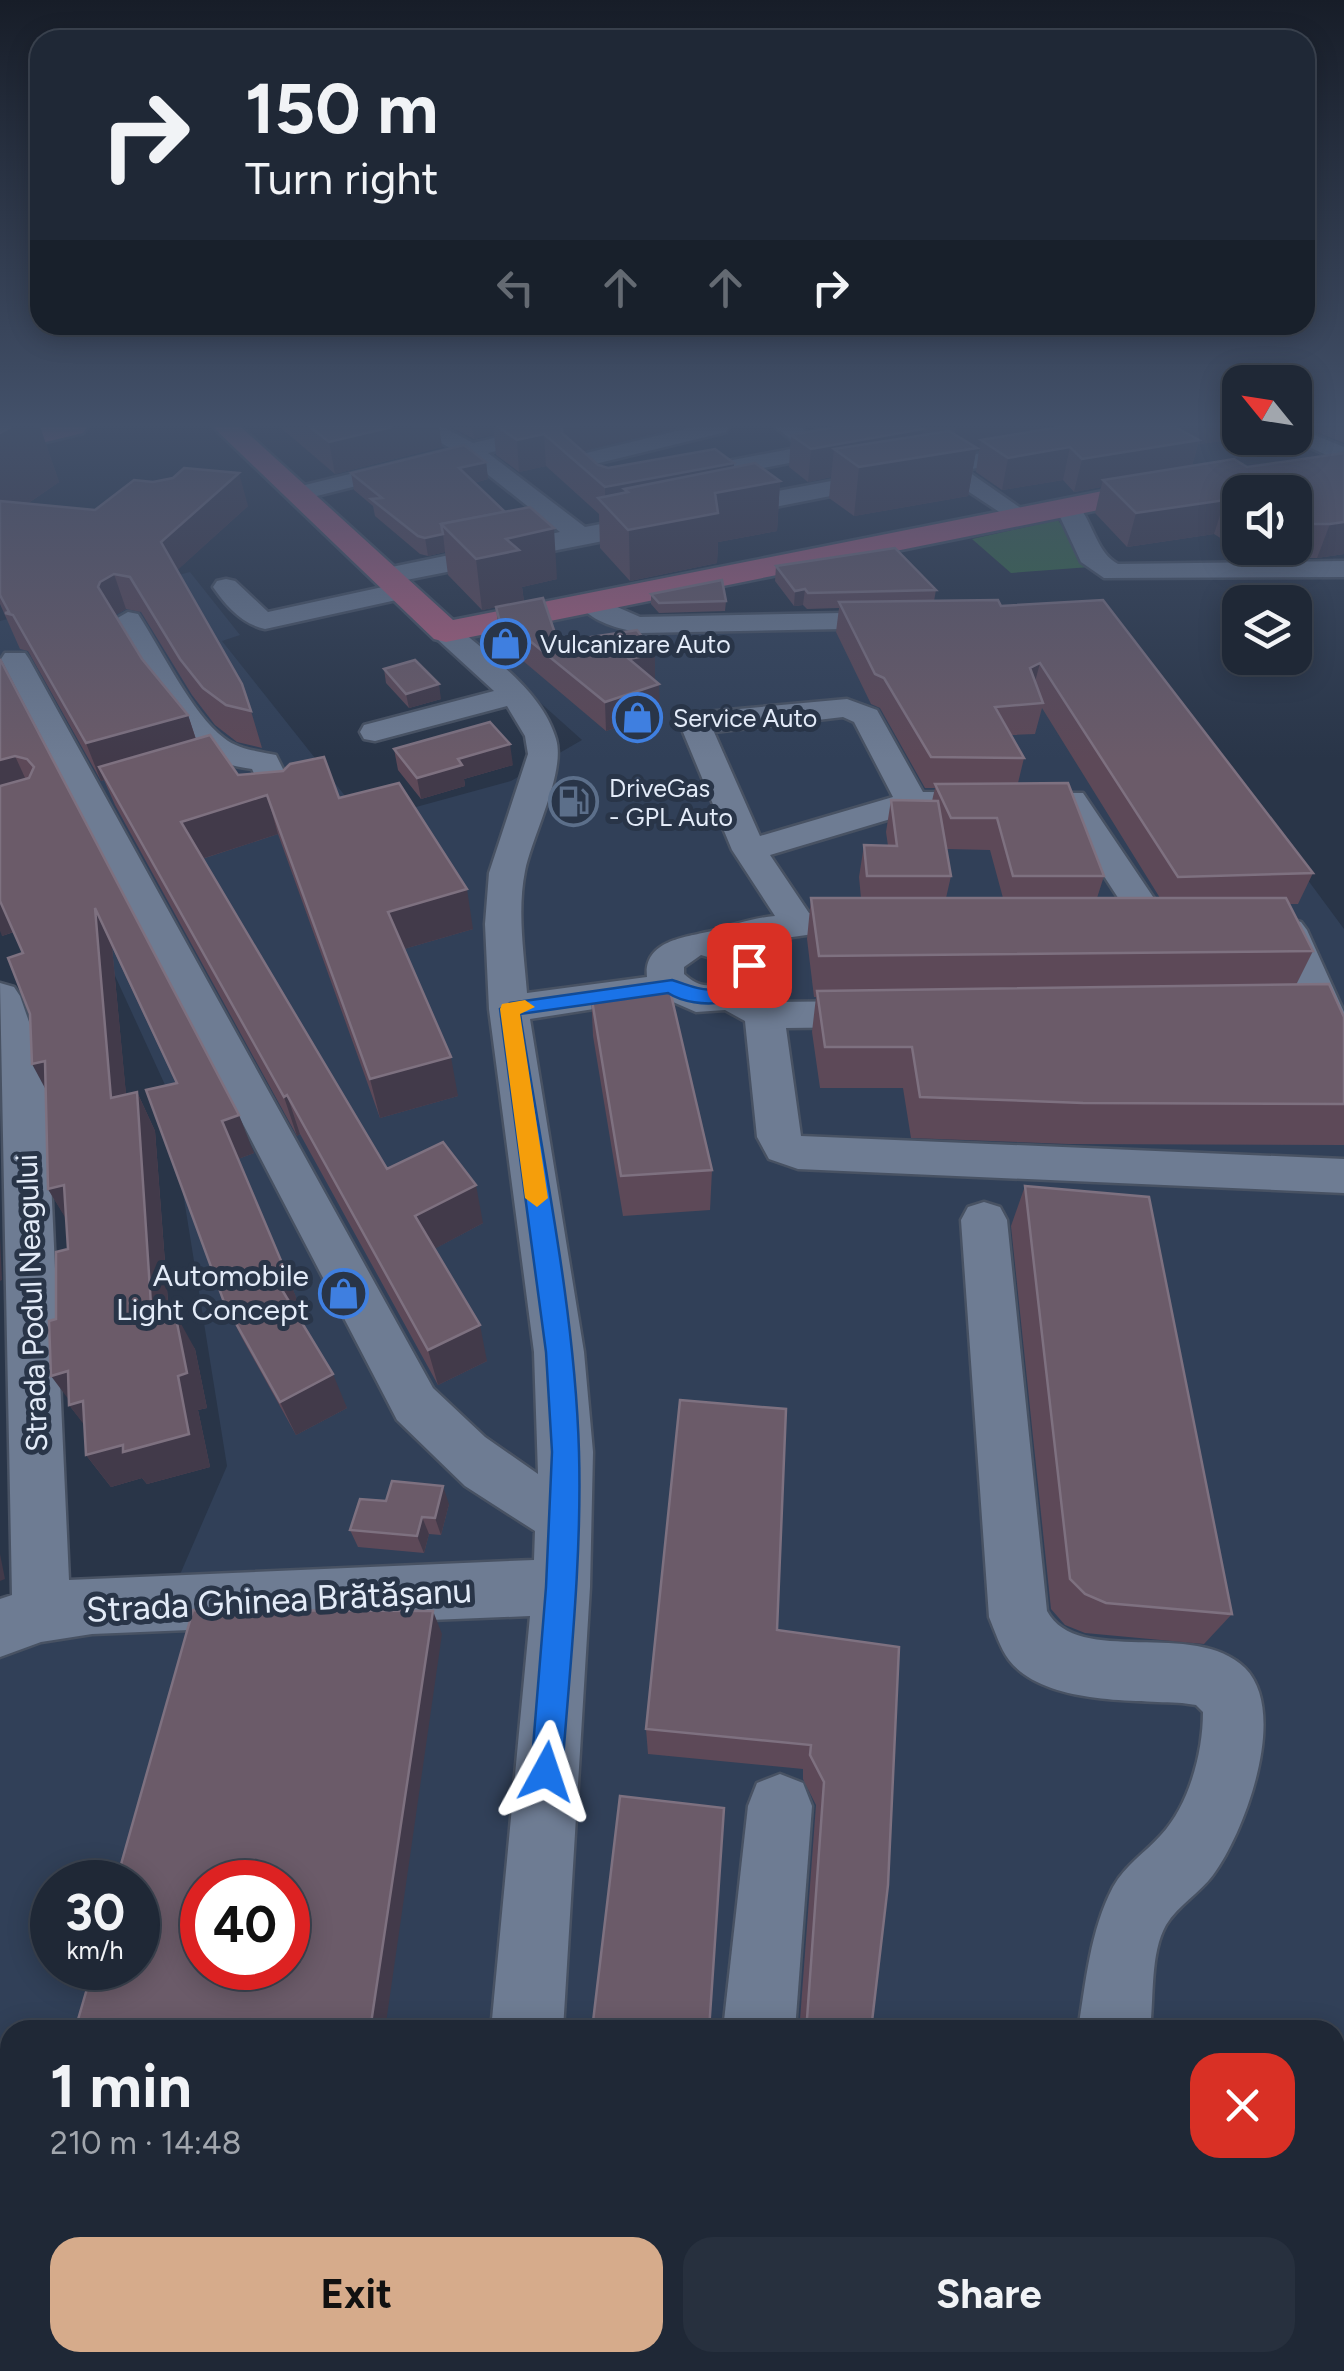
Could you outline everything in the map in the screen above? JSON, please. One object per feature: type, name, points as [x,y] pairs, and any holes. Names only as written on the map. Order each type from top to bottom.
[{"type":"main road","points":[[344,538],[446,632],[912,538]]},
{"type":"street","points":[[226,586],[254,616],[265,622],[566,538]]},
{"type":"street","points":[[1085,538],[1099,567],[1121,574],[1344,569]]},
{"type":"street","points":[[1088,543],[1110,556],[1136,562],[1213,561]]},
{"type":"street","points":[[592,604],[616,619],[640,625],[918,619]]},
{"type":"street","points":[[128,620],[201,734],[233,756],[264,762],[281,798]]},
{"type":"street","points":[[446,632],[537,726],[544,754],[507,872],[503,924],[510,1009],[559,1352],[566,1452],[560,1587],[528,2020]]},
{"type":"street","points":[[15,659],[107,792],[415,1404],[449,1444],[500,1483],[564,1518]]},
{"type":"street","points":[[375,732],[512,696]]},
{"type":"street","points":[[798,923],[749,850],[698,732],[706,721],[855,710],[866,716],[912,802]]},
{"type":"street","points":[[197,766],[233,756]]},
{"type":"street","points":[[749,850],[912,802],[1071,800],[1169,922],[1112,922]]},
{"type":"street","points":[[857,923],[798,923],[746,930],[715,943],[683,947],[671,954],[665,976],[672,986],[699,998],[747,1005],[904,1013]]},
{"type":"street","points":[[1240,924],[1275,924],[1288,930],[1344,1057]]},
{"type":"street","points":[[715,943],[731,947],[749,965],[747,1005],[778,1137],[784,1148],[798,1152],[1344,1176]]},
{"type":"street","points":[[510,1009],[672,986]]},
{"type":"street","name":"Strada Podul Neagului","points":[[0,996],[22,1062],[26,1090],[16,1309],[20,1621]]},
{"type":"street","points":[[1283,1009],[1323,1008]]},
{"type":"street","points":[[984,1220],[1022,1630],[1032,1646],[1056,1661],[1206,1677],[1224,1690],[1234,1706],[1223,1778],[1206,1826],[1184,1858],[1146,1892],[1135,1916],[1116,2020]]},
{"type":"street","name":"Strada Ghinea Brătășanu","points":[[20,1621],[92,1606],[560,1587]]},
{"type":"street","points":[[760,2020],[780,1806]]},
{"type":"shaded area","points":[[190,572],[240,635],[222,641],[365,821],[511,781],[582,740],[468,638],[592,613],[636,633],[777,632],[1115,619],[1344,929],[1344,2020],[0,2020],[0,1653],[14,1646],[159,1623],[227,1466],[166,1087],[0,725],[0,621]]},
{"type":"green space","points":[[1070,538],[1090,567],[1011,573],[972,539]]},
{"type":"building","points":[[0,538],[166,538],[161,542],[242,684],[251,711],[226,705],[203,688],[180,659],[130,577],[114,574],[98,587],[142,659],[188,715],[86,743],[13,615],[5,613],[9,612],[0,595]]},
{"type":"building","points":[[455,538],[512,538],[506,539],[519,550],[476,559]]},
{"type":"building","points":[[895,548],[936,590],[808,593],[805,589],[795,591],[776,566]]},
{"type":"building","points":[[722,580],[726,601],[659,603],[651,594]]},
{"type":"building","points":[[543,598],[558,642],[637,630],[655,654],[629,659],[659,684],[605,702],[519,632],[503,634],[496,607]]},
{"type":"building","points":[[998,600],[1001,606],[1103,600],[1313,873],[1178,877],[1040,663],[1030,668],[1043,703],[995,707],[1024,758],[931,757],[884,678],[875,674],[839,602]]},
{"type":"building","points":[[0,659],[239,1115],[222,1121],[285,1270],[273,1275],[333,1374],[280,1402],[224,1302],[146,1090],[177,1083],[95,908],[111,1098],[137,1092],[152,1320],[175,1313],[187,1373],[178,1376],[189,1434],[123,1452],[123,1445],[86,1455],[83,1401],[69,1405],[68,1371],[51,1376],[49,1321],[56,1319],[56,1252],[68,1249],[64,1185],[48,1189],[45,1061],[32,1064],[30,1014],[8,958],[23,953],[0,901],[0,786],[29,778],[34,767],[27,759],[15,756],[0,760]]},
{"type":"building","points":[[415,660],[439,684],[406,694],[384,669]]},
{"type":"building","points":[[490,722],[510,744],[458,759],[462,765],[417,778],[394,749]]},
{"type":"building","points":[[210,735],[238,775],[283,771],[290,764],[324,757],[339,798],[399,783],[467,889],[388,912],[451,1057],[370,1079],[267,795],[181,822],[387,1169],[443,1142],[476,1185],[415,1216],[480,1325],[428,1350],[99,767]]},
{"type":"building","points":[[1068,783],[1104,876],[1013,876],[997,818],[951,818],[935,784]]},
{"type":"building","points":[[891,800],[938,801],[951,876],[867,876],[864,845],[897,846]]},
{"type":"building","points":[[811,898],[1286,898],[1313,951],[819,956]]},
{"type":"building","points":[[1329,984],[1344,1017],[1344,1104],[1083,1103],[920,1097],[912,1047],[825,1047],[817,991]]},
{"type":"building","points":[[669,986],[712,1170],[621,1176],[591,994]]},
{"type":"building","points":[[1025,1186],[1149,1197],[1232,1614],[1106,1603],[1085,1594],[1070,1579]]},
{"type":"building","points":[[680,1400],[786,1409],[777,1630],[899,1647],[888,1885],[872,2020],[798,2020],[807,2019],[824,1782],[810,1755],[811,1745],[646,1729]]},
{"type":"building","points":[[392,1481],[443,1486],[435,1518],[422,1517],[417,1536],[350,1530],[360,1499],[386,1501]]},
{"type":"building","points":[[193,1610],[433,1611],[372,2020],[78,2020],[87,1990],[160,1990],[160,1860],[122,1860]]},
{"type":"building","points":[[620,1796],[724,1808],[710,2020],[593,2020]]},
{"type":"slow traffic","points":[[525,1007],[510,1009],[537,1198]]},
{"type":"place","name":"Vulcanizare Auto","points":[[505,644]]},
{"type":"place","name":"Service Auto","points":[[638,718]]},
{"type":"place","name":"DriveGas - GPL Auto","points":[[574,802]]},
{"type":"place","name":"Automobile Light Concept","points":[[344,1293]]},
{"type":"route","points":[[546,1772],[566,1452],[559,1352],[510,1009],[672,986],[684,994],[714,998],[743,987],[750,976],[749,965]]}]
